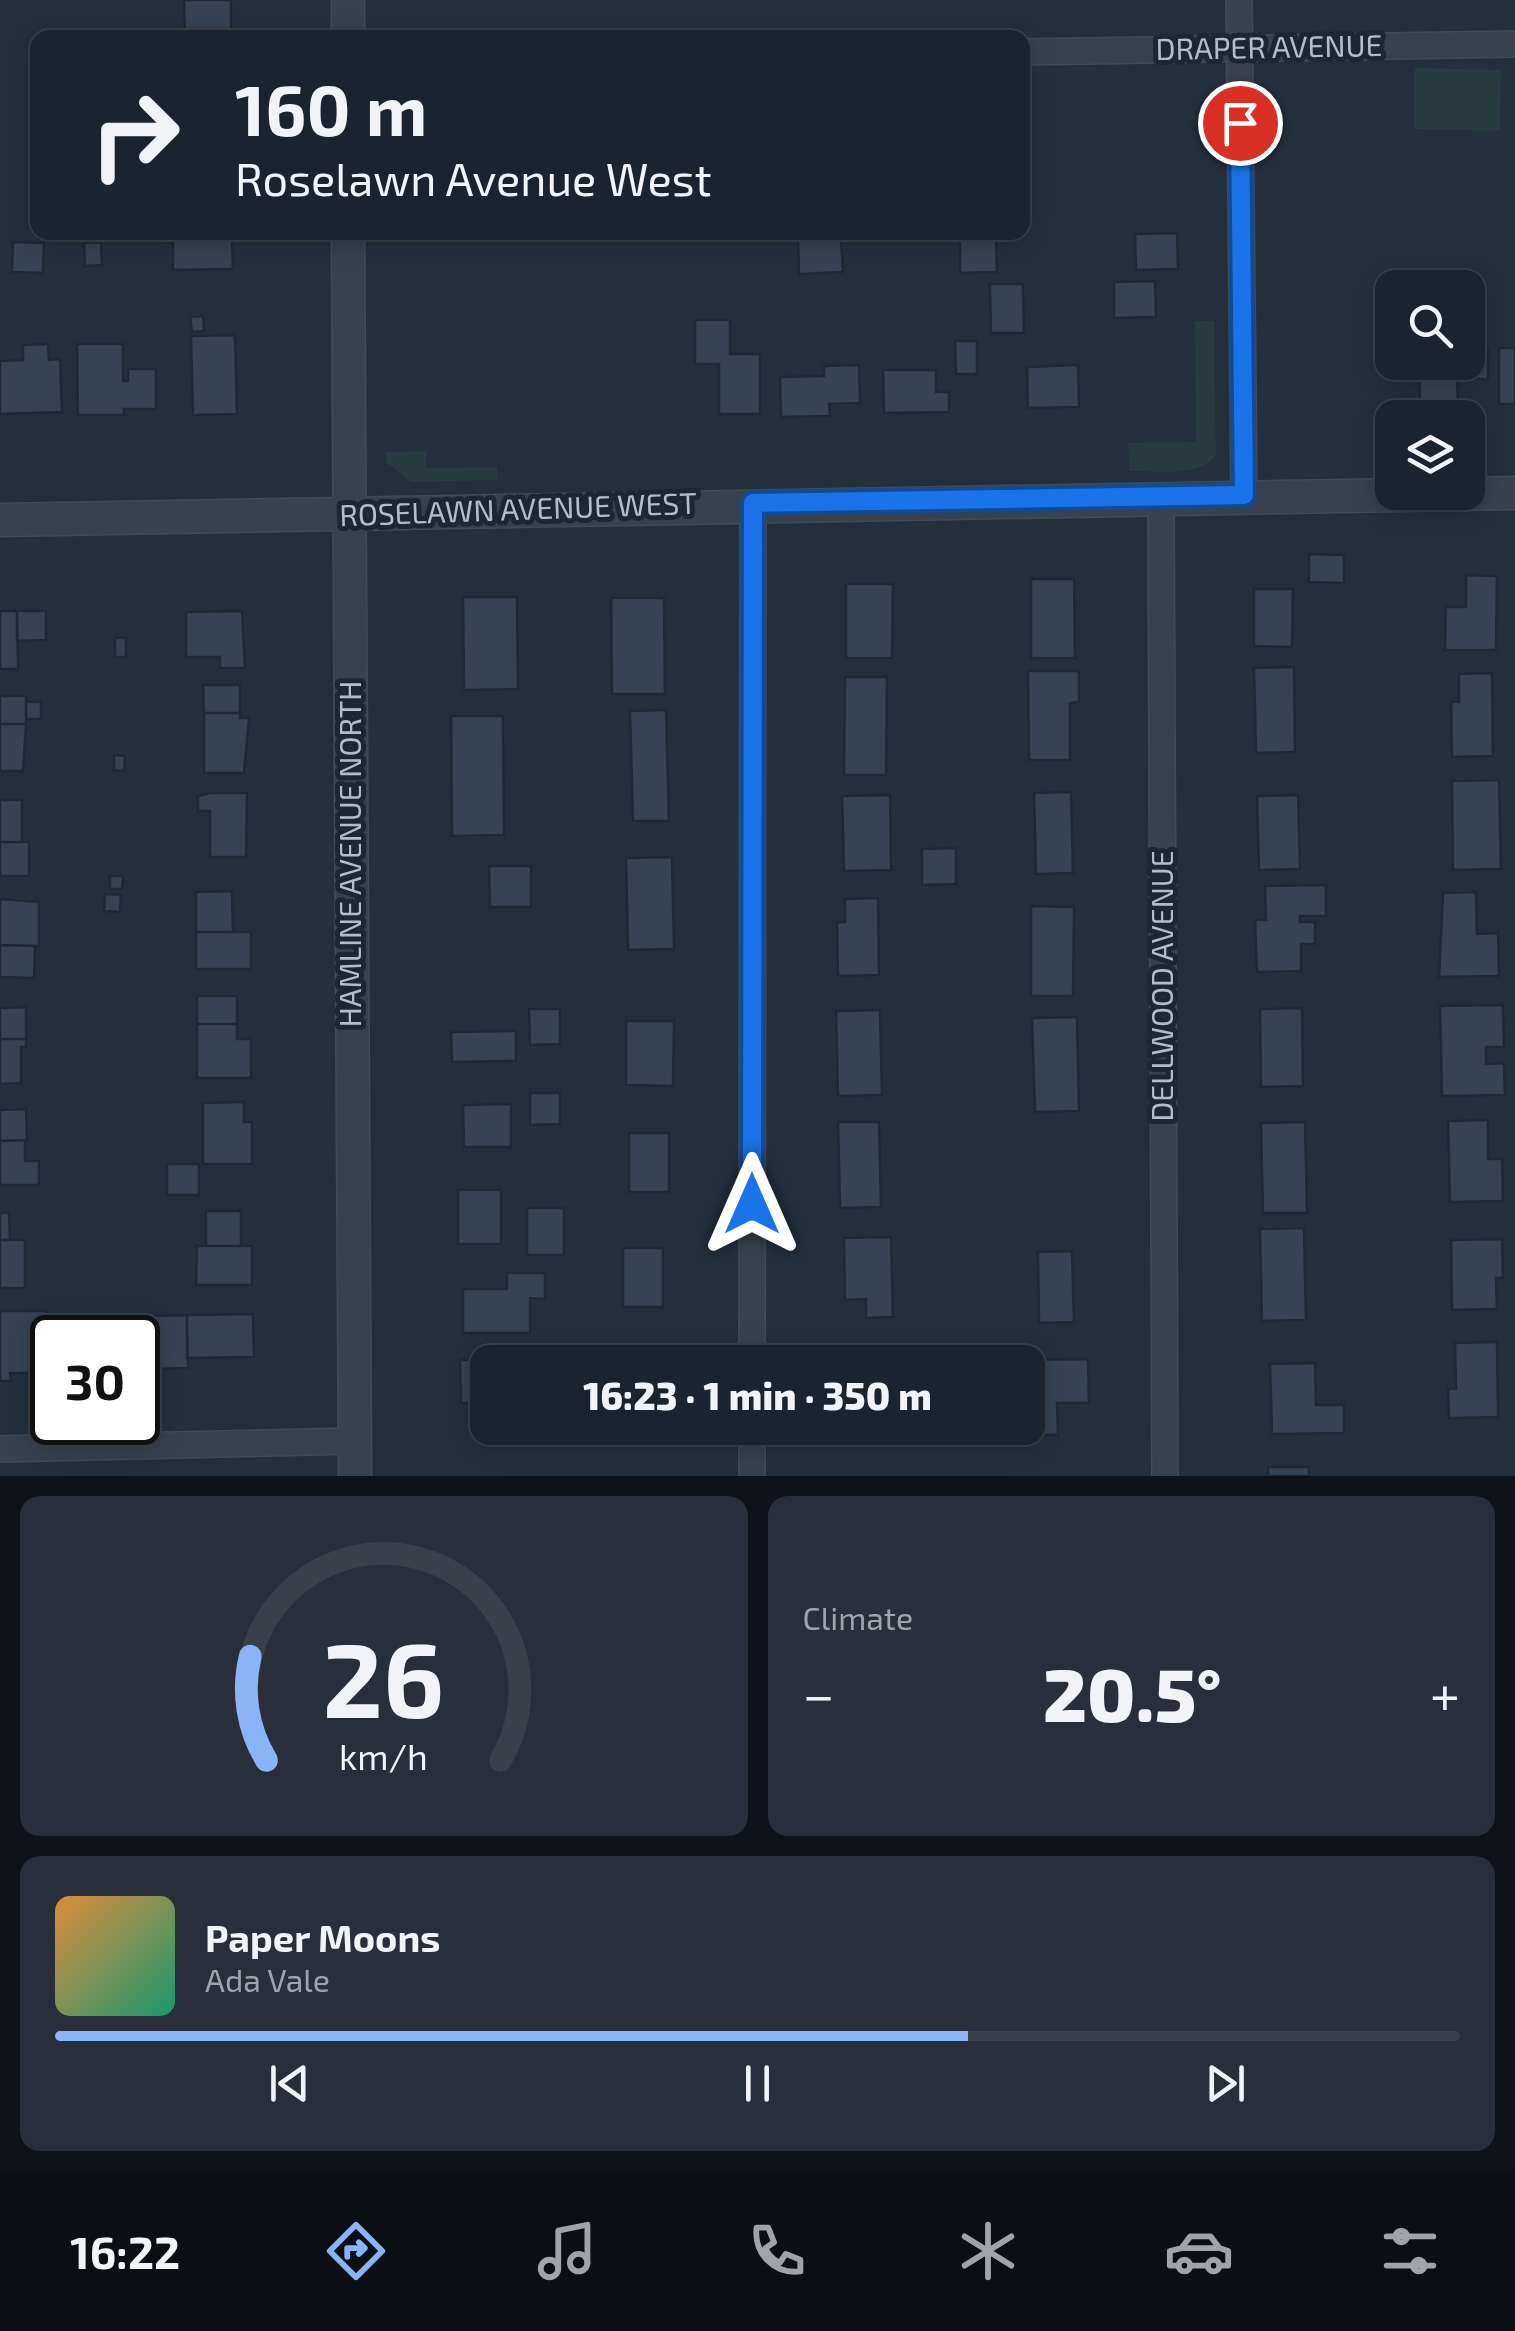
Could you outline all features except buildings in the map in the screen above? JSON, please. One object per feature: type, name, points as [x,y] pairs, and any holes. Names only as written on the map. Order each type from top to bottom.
[{"type":"street","points":[[348,0],[348,30]]},
{"type":"street","points":[[1239,0],[1244,495]]},
{"type":"street","name":"DRAPER AVENUE","points":[[1030,52],[1515,44]]},
{"type":"street","name":"HAMLINE AVENUE NORTH","points":[[348,240],[355,1476]]},
{"type":"street","name":"ROSELAWN AVENUE WEST","points":[[0,520],[753,503],[1515,493]]},
{"type":"street","name":"DELLWOOD AVENUE","points":[[1161,496],[1165,1476]]},
{"type":"street","points":[[752,1345],[753,503]]},
{"type":"street","points":[[0,1448],[355,1441]]},
{"type":"street","points":[[752,1445],[752,1476]]},
{"type":"green space","points":[[1415,68],[1501,70],[1500,131],[1414,129]]},
{"type":"green space","points":[[1195,321],[1214,321],[1216,455],[1208,463],[1188,470],[1129,471],[1128,443],[1196,442]]},
{"type":"green space","points":[[426,451],[426,468],[497,467],[497,480],[411,482],[386,462],[386,452]]},
{"type":"route","points":[[752,1204],[753,503],[1244,495],[1240,123]]}]
